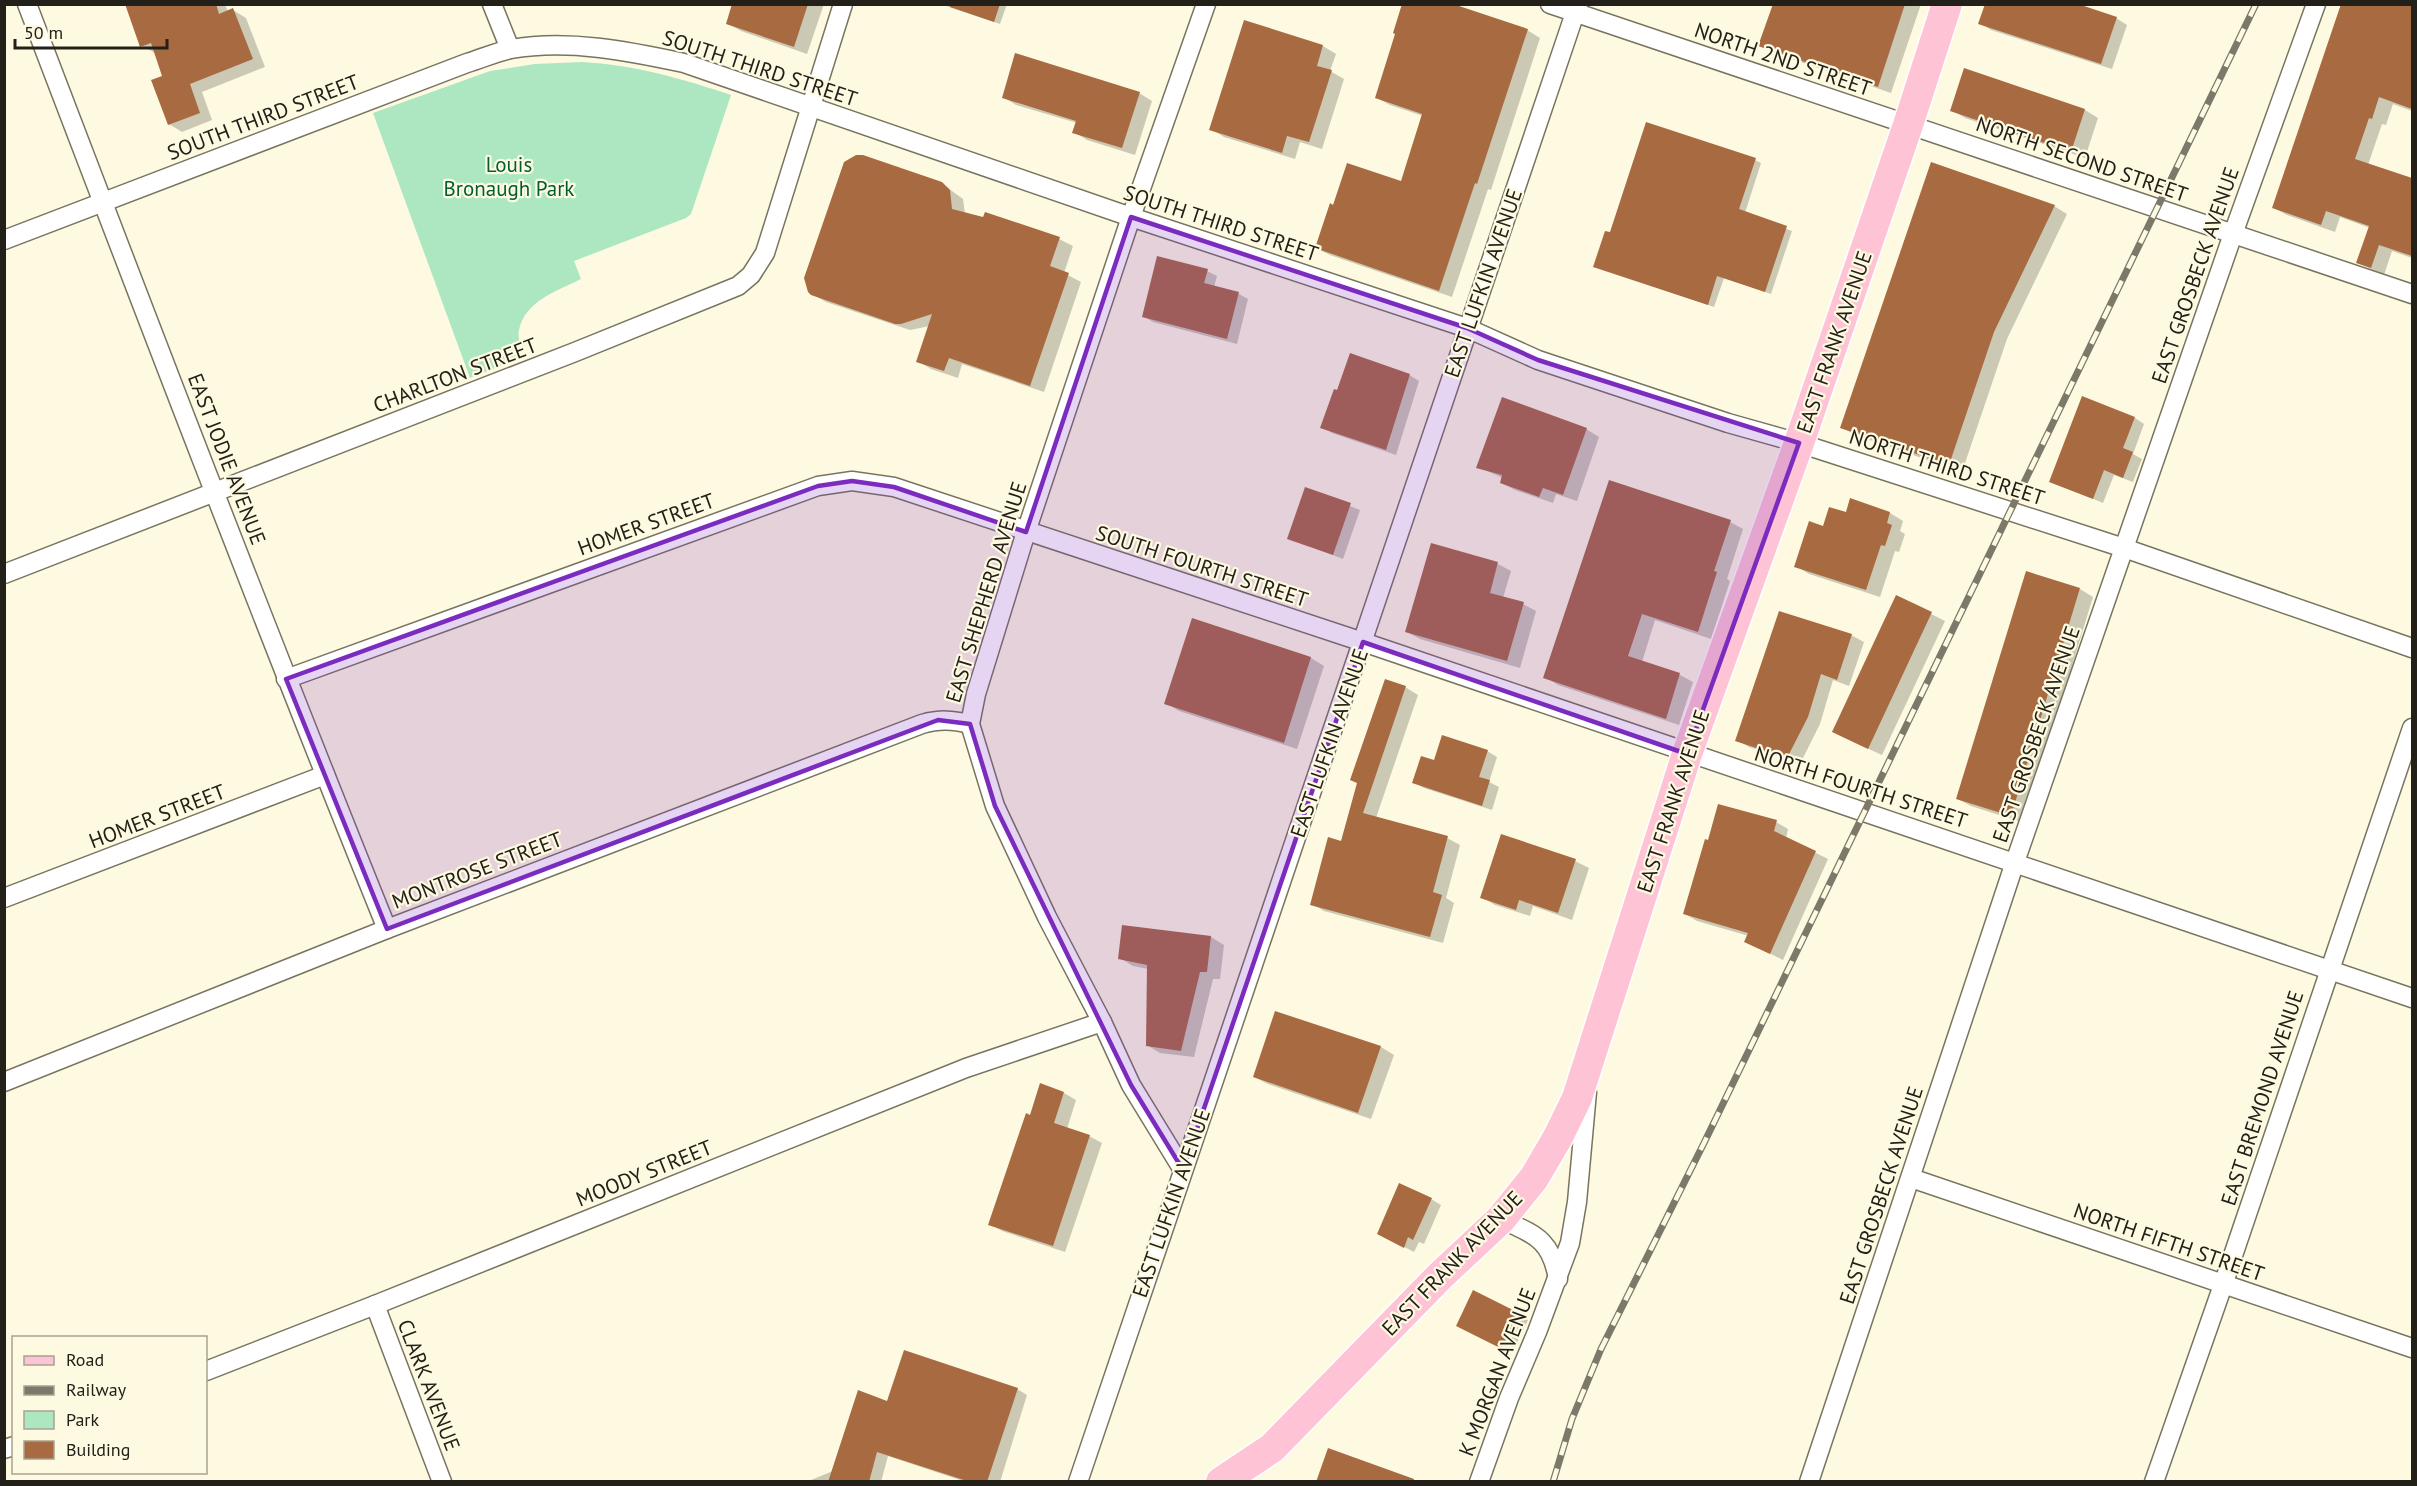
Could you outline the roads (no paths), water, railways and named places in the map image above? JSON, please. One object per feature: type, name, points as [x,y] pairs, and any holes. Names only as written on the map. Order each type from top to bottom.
[{"type":"main road","name":"EAST FRANK AVENUE","points":[[1221,1482],[1272,1448],[1439,1277],[1501,1219],[1534,1178],[1558,1137],[1577,1098],[1687,754],[1799,443],[1947,4]]},
{"type":"main road","points":[[1249,1482],[1272,1448]]},
{"type":"street","name":"EAST JODIE AVENUE","points":[[27,4],[286,679],[387,929]]},
{"type":"street","points":[[492,4],[510,49]]},
{"type":"street","name":"CHARLTON STREET","points":[[4,574],[216,493],[738,286],[765,253],[843,4]]},
{"type":"street","name":"EAST SHEPHERD AVENUE","points":[[1183,1170],[1131,1085],[1102,1022],[1047,917],[995,806],[970,724],[976,693],[1026,532],[1131,217],[1206,4]]},
{"type":"street","name":"NORTH 2ND STREET","points":[[1550,4],[1576,9],[1908,125]]},
{"type":"street","name":"EAST GROSBECK AVENUE","points":[[1809,1482],[2015,862],[2233,234],[2316,4]]},
{"type":"street","name":"EAST LUFKIN AVENUE","points":[[1078,1482],[1576,9]]},
{"type":"street","name":"SOUTH THIRD STREET","points":[[4,240],[456,67],[510,49],[584,47],[631,52],[684,63],[1131,217],[1467,328]]},
{"type":"street","name":"NORTH SECOND STREET","points":[[1908,125],[2412,294]]},
{"type":"street","name":"NORTH THIRD STREET","points":[[1467,328],[1538,360],[1728,423],[1799,443],[2124,548],[2412,648]]},
{"type":"street","name":"HOMER STREET","points":[[286,679],[818,486],[852,481],[894,487],[1026,532]]},
{"type":"street","name":"SOUTH FOURTH STREET","points":[[1026,532],[1363,642]]},
{"type":"street","name":"NORTH FOURTH STREET","points":[[1363,642],[1687,754],[2015,862],[2412,998]]},
{"type":"street","name":"MONTROSE STREET","points":[[4,1082],[387,929],[922,724],[938,720],[953,720],[970,724]]},
{"type":"street","name":"EAST BREMOND AVENUE","points":[[2154,1482],[2412,728]]},
{"type":"street","name":"HOMER STREET","points":[[4,898],[325,776]]},
{"type":"street","name":"MOODY STREET","points":[[207,1371],[966,1068],[1102,1022]]},
{"type":"street","name":"K MORGAN AVENUE","points":[[1479,1482],[1509,1398],[1558,1279],[1570,1243],[1577,1202],[1591,1055]]},
{"type":"street","name":"NORTH FIFTH STREET","points":[[1911,1178],[2412,1348]]},
{"type":"street","name":"K MORGAN AVENUE","points":[[1501,1219],[1542,1241],[1550,1249],[1558,1279]]},
{"type":"street","name":"CLARK AVENUE","points":[[375,1305],[442,1482]]},
{"type":"railway","points":[[1553,1482],[1572,1419],[1601,1349],[1704,1143],[2256,4]]},
{"type":"park label","name":"Louis Bronaugh Park","points":[[509,176]]}]
